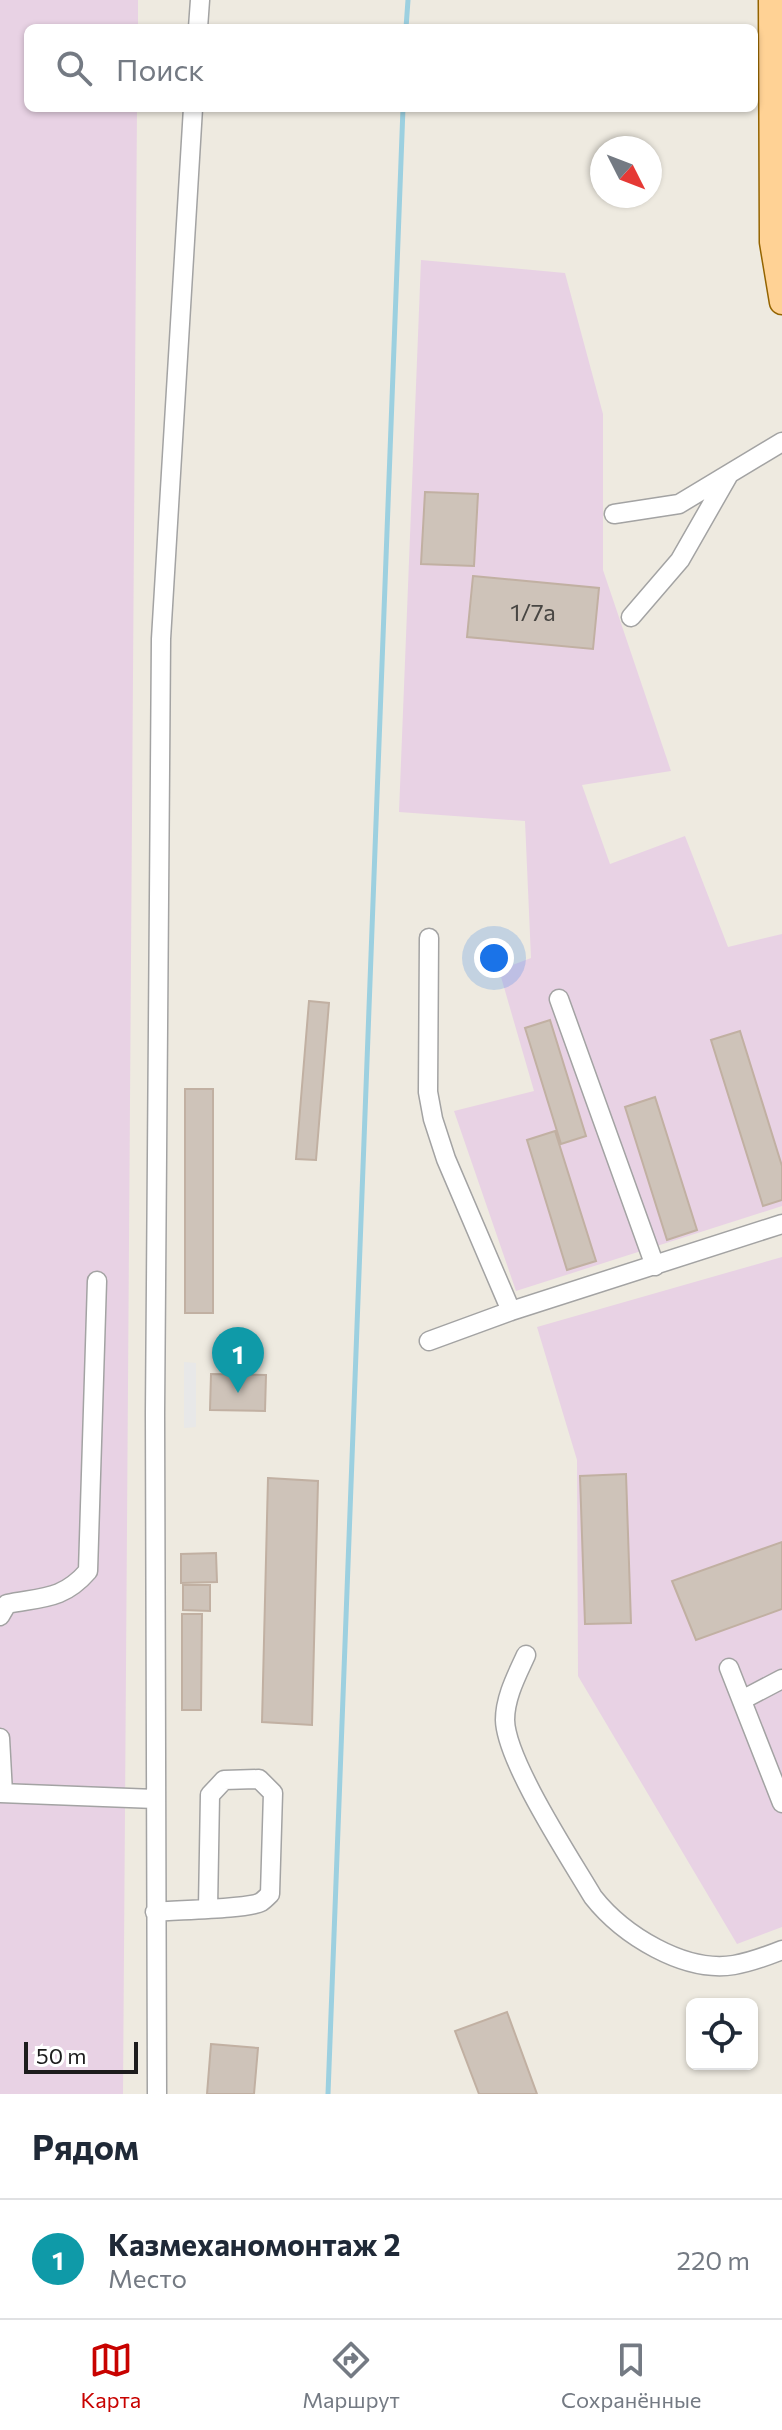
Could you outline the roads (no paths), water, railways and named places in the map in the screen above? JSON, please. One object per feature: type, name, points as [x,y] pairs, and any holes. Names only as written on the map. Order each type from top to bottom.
[{"type":"main road","points":[[771,0],[777,241],[782,302]]},
{"type":"street","points":[[198,24],[200,0]]},
{"type":"street","points":[[157,2094],[155,1799],[161,639],[193,112]]},
{"type":"street","points":[[614,514],[679,504],[782,442]]},
{"type":"street","points":[[631,617],[680,560],[729,474]]},
{"type":"street","points":[[429,938],[428,1092],[433,1119],[446,1159],[511,1311]]},
{"type":"street","points":[[559,999],[655,1266]]},
{"type":"street","points":[[429,1341],[511,1311],[782,1224]]},
{"type":"street","points":[[0,1616],[7,1604],[62,1593],[75,1587],[88,1571],[97,1281]]},
{"type":"street","points":[[526,1655],[508,1697],[505,1720],[510,1744],[524,1776],[593,1897],[606,1914],[638,1939],[662,1951],[709,1965],[732,1965],[782,1950]]},
{"type":"street","points":[[729,1668],[782,1803]]},
{"type":"street","points":[[742,1700],[782,1679]]},
{"type":"street","points":[[0,1738],[2,1793],[155,1799]]},
{"type":"street","points":[[155,1912],[254,1905],[263,1902],[270,1894],[273,1793],[259,1779],[224,1780],[210,1795],[208,1908]]},
{"type":"waterway","points":[[406,24],[408,0]]},
{"type":"waterway","points":[[328,2094],[403,112]]},
{"type":"place","name":"Казмеханомонтаж 2","points":[[238,1393]]}]
